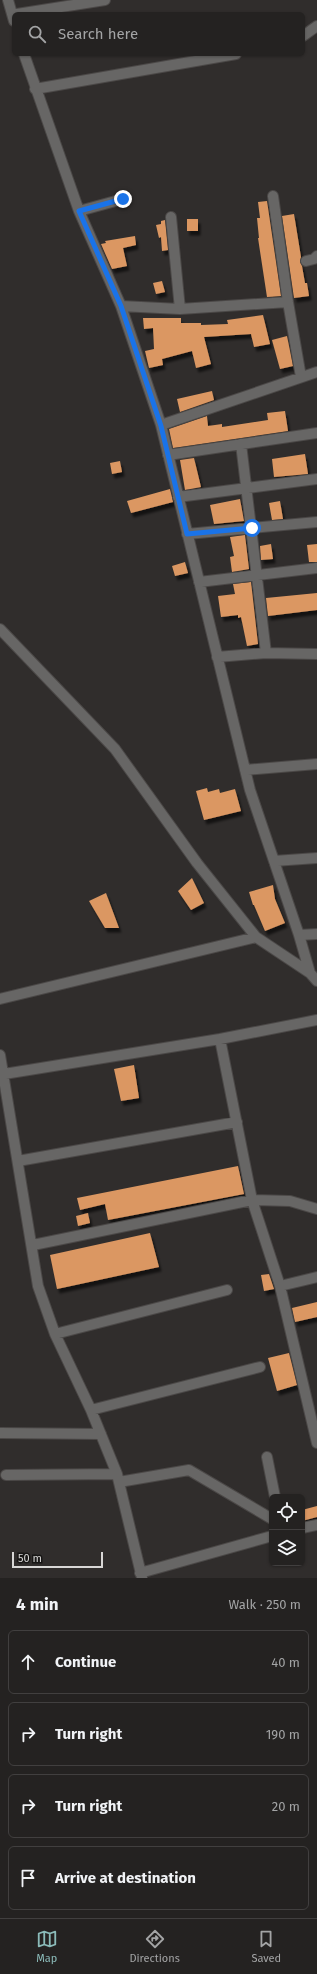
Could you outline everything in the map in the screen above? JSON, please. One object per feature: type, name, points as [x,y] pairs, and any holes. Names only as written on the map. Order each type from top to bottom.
[{"type":"street","points":[[8,0],[12,12]]},
{"type":"street","points":[[36,12],[104,0]]},
{"type":"street","points":[[305,35],[317,26]]},
{"type":"street","points":[[25,56],[79,211],[121,306],[161,426],[245,770],[274,861],[300,935],[310,973]]},
{"type":"street","points":[[35,89],[225,56]]},
{"type":"street","points":[[273,196],[288,302],[301,377]]},
{"type":"street","points":[[79,211],[123,199]]},
{"type":"street","points":[[171,217],[180,309]]},
{"type":"street","points":[[306,261],[314,259],[317,256]]},
{"type":"street","points":[[121,306],[180,309],[288,302]]},
{"type":"street","points":[[161,426],[317,372]]},
{"type":"street","points":[[168,455],[317,433]]},
{"type":"street","points":[[241,444],[266,653]]},
{"type":"street","points":[[178,497],[317,479]]},
{"type":"street","points":[[187,534],[317,522]]},
{"type":"street","points":[[199,582],[317,568]]},
{"type":"street","points":[[2,634],[115,749],[198,863],[256,937],[310,973],[317,981]]},
{"type":"street","points":[[217,657],[266,653],[317,654]]},
{"type":"street","points":[[245,770],[317,764]]},
{"type":"street","points":[[274,861],[317,858]]},
{"type":"street","points":[[300,935],[317,934]]},
{"type":"street","points":[[0,1000],[256,937]]},
{"type":"street","points":[[4,1074],[220,1039],[317,1020]]},
{"type":"street","points":[[220,1039],[252,1200],[280,1286],[317,1443]]},
{"type":"street","points":[[0,1055],[33,1245],[38,1286],[55,1334],[91,1410],[118,1478],[141,1575],[269,1537]]},
{"type":"street","points":[[18,1161],[237,1122]]},
{"type":"street","points":[[33,1245],[252,1200],[290,1202],[317,1209]]},
{"type":"street","points":[[280,1286],[317,1277]]},
{"type":"street","points":[[55,1334],[227,1290]]},
{"type":"street","points":[[91,1410],[260,1368]]},
{"type":"street","points":[[0,1433],[101,1434]]},
{"type":"street","points":[[267,1457],[274,1494]]},
{"type":"street","points":[[6,1475],[118,1478],[189,1470],[269,1517]]},
{"type":"street","points":[[305,1527],[317,1525]]},
{"type":"building","points":[[267,201],[281,296],[267,297],[258,238],[257,218],[260,218],[258,202]]},
{"type":"building","points":[[294,214],[301,257],[300,262],[305,283],[307,283],[309,296],[294,298],[282,216]]},
{"type":"building","points":[[187,219],[198,219],[198,231],[187,231]]},
{"type":"building","points":[[165,220],[168,250],[162,251],[161,237],[159,238],[156,225],[161,224],[161,221]]},
{"type":"building","points":[[135,236],[136,245],[123,248],[127,266],[112,269],[101,244],[106,243],[105,241]]},
{"type":"building","points":[[162,281],[165,292],[156,294],[153,283]]},
{"type":"building","points":[[263,315],[270,344],[254,347],[251,334],[204,337],[211,364],[196,368],[192,351],[162,359],[163,365],[149,368],[145,351],[154,349],[153,328],[144,329],[143,318],[181,318],[181,323],[201,323],[201,325],[228,324],[227,320]]},
{"type":"building","points":[[287,336],[293,366],[280,369],[272,340]]},
{"type":"building","points":[[212,391],[214,400],[180,412],[177,399]]},
{"type":"building","points":[[285,411],[288,431],[173,448],[169,429],[207,416],[208,426],[222,424],[222,427],[268,420],[267,413]]},
{"type":"building","points":[[305,454],[308,474],[274,477],[272,459]]},
{"type":"building","points":[[194,458],[201,487],[185,490],[180,460]]},
{"type":"building","points":[[120,461],[122,472],[112,474],[110,463]]},
{"type":"building","points":[[170,489],[173,502],[131,513],[127,501]]},
{"type":"building","points":[[240,499],[244,521],[214,524],[210,505]]},
{"type":"building","points":[[280,501],[283,519],[272,520],[269,503]]},
{"type":"building","points":[[245,535],[249,569],[232,572],[230,557],[234,556],[230,537]]},
{"type":"building","points":[[271,544],[273,559],[261,560],[260,546]]},
{"type":"building","points":[[317,544],[317,562],[309,562],[307,545]]},
{"type":"building","points":[[185,562],[188,573],[175,576],[172,566]]},
{"type":"building","points":[[251,582],[258,644],[247,646],[241,617],[238,618],[238,615],[221,617],[218,596],[235,594],[233,584]]},
{"type":"building","points":[[317,593],[317,610],[268,616],[266,598]]},
{"type":"building","points":[[207,788],[208,792],[219,789],[220,793],[235,789],[241,811],[204,820],[196,791]]},
{"type":"building","points":[[192,878],[204,903],[191,910],[178,891]]},
{"type":"building","points":[[273,885],[275,899],[285,923],[265,931],[253,905],[249,892]]},
{"type":"building","points":[[106,893],[119,928],[105,928],[89,901]]},
{"type":"building","points":[[134,1065],[139,1098],[121,1101],[114,1069]]},
{"type":"building","points":[[238,1166],[244,1194],[108,1220],[105,1204],[80,1210],[77,1198]]},
{"type":"building","points":[[88,1213],[90,1223],[78,1226],[76,1216]]},
{"type":"building","points":[[150,1233],[159,1267],[57,1289],[50,1255]]},
{"type":"building","points":[[269,1274],[274,1289],[264,1291],[261,1275]]},
{"type":"building","points":[[317,1302],[317,1317],[295,1322],[292,1308]]},
{"type":"building","points":[[289,1353],[297,1385],[277,1391],[268,1358]]},
{"type":"building","points":[[317,1506],[317,1517],[305,1520],[305,1509]]},
{"type":"route","points":[[123,199],[79,211],[121,306],[161,426],[187,534],[252,528]]}]
